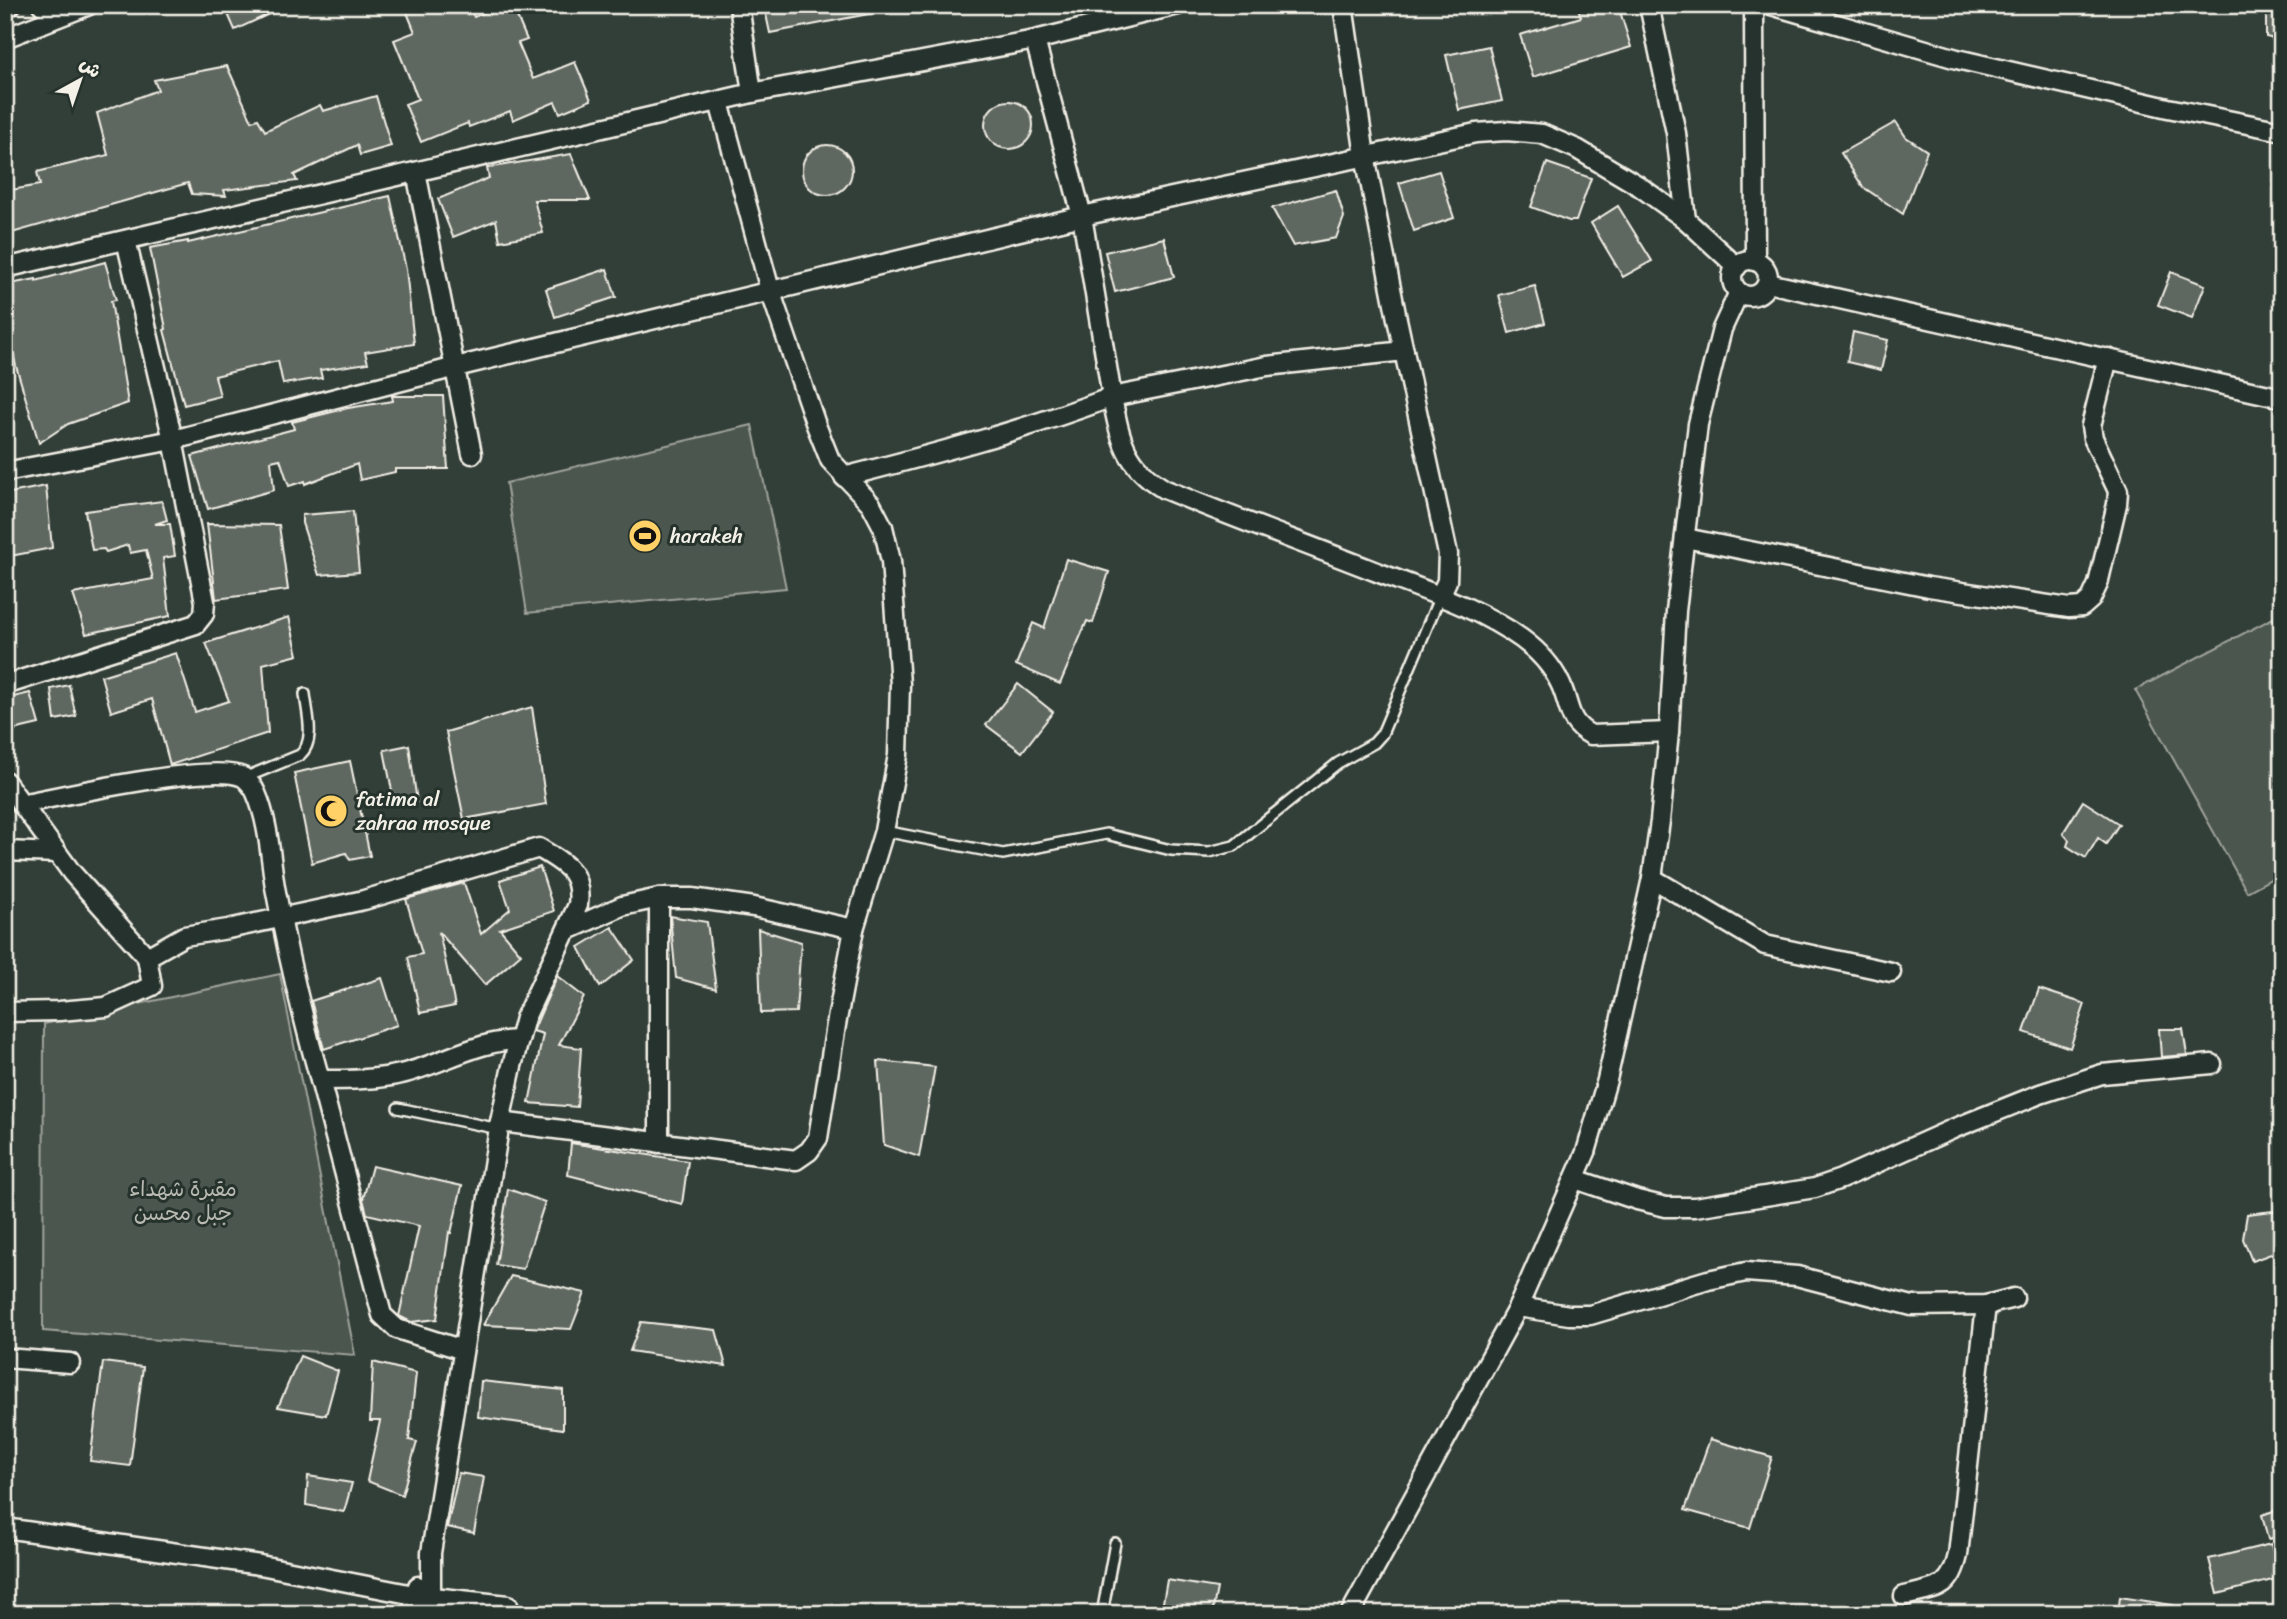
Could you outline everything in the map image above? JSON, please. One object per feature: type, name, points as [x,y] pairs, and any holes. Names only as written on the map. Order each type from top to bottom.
[{"type":"street","points":[[5,6],[11,5]]},
{"type":"street","points":[[42,5],[84,8]]},
{"type":"street","points":[[738,5],[752,93]]},
{"type":"street","points":[[5,268],[752,93],[1035,40],[1178,5]]},
{"type":"street","points":[[1343,5],[1366,156],[1404,351],[1448,554],[1447,581],[1440,596]]},
{"type":"street","points":[[1649,5],[1676,133],[1686,220]]},
{"type":"street","points":[[1754,5],[1755,261]]},
{"type":"street","points":[[1771,5],[1957,59],[2168,108],[2282,131]]},
{"type":"street","points":[[5,38],[84,8]]},
{"type":"street","points":[[1035,40],[1082,216],[1119,435],[1127,454],[1142,474],[1164,489],[1440,596],[1488,618],[1524,640],[1549,665],[1561,683],[1573,721],[1591,735],[1669,732]]},
{"type":"street","points":[[499,1126],[796,1160],[809,1151],[818,1138],[854,929],[884,831],[901,723],[891,561],[883,527],[871,504],[830,460],[824,444],[770,290],[719,102]]},
{"type":"street","points":[[5,472],[173,440],[456,367],[1082,216],[1476,133],[1506,131],[1542,134],[1577,149],[1639,186],[1686,220],[1737,267]]},
{"type":"street","points":[[416,172],[472,454]]},
{"type":"street","points":[[5,685],[197,624],[203,618],[205,602],[173,440],[126,240]]},
{"type":"street","points":[[1755,261],[1766,269],[1768,283],[1752,296],[1739,292],[1733,280],[1737,267],[1742,262],[1755,261]]},
{"type":"street","points":[[1768,283],[2282,398]]},
{"type":"street","points":[[1350,1614],[1518,1307],[1586,1152],[1607,1080],[1652,878],[1669,732],[1676,611],[1698,424],[1722,329],[1739,292]]},
{"type":"street","points":[[844,477],[1072,412],[1112,397],[1267,366],[1404,351]]},
{"type":"street","points":[[1685,538],[1930,587],[2069,608],[2082,607],[2091,599],[2098,584],[2119,491],[2093,438],[2091,426],[2108,358]]},
{"type":"street","points":[[21,804],[122,784],[194,775],[224,774],[244,778],[256,792],[265,822],[298,1001],[382,1315],[397,1329],[463,1350]]},
{"type":"street","points":[[5,781],[57,853],[148,957],[152,986],[106,1007],[5,1012]]},
{"type":"street","points":[[148,957],[184,936],[364,900],[539,848],[564,862],[575,876],[580,889],[578,905],[539,985],[519,1040],[499,1126],[430,1553],[425,1602],[412,1614]]},
{"type":"street","points":[[5,851],[57,853]]},
{"type":"street","points":[[1652,878],[1765,945],[1891,972]]},
{"type":"street","points":[[568,930],[622,906],[659,898],[692,898],[754,907],[854,929]]},
{"type":"street","points":[[659,898],[659,1143]]},
{"type":"street","points":[[320,1080],[352,1080],[404,1073],[490,1043],[519,1040]]},
{"type":"street","points":[[1575,1179],[1666,1207],[1695,1207],[1815,1188],[2039,1094],[2102,1074],[2212,1064]]},
{"type":"street","points":[[1518,1307],[1569,1315],[1590,1315],[1708,1280],[1746,1272],[1797,1276],[1912,1306],[1986,1305],[2014,1298]]},
{"type":"street","points":[[1904,1596],[1941,1587],[1954,1572],[1986,1305]]},
{"type":"street","points":[[5,1358],[70,1363]]},
{"type":"street","points":[[5,1528],[260,1564],[425,1602],[508,1605]]},
{"type":"lane","points":[[884,831],[1003,854],[1106,834],[1171,850],[1209,852],[1234,846],[1338,763],[1374,743],[1382,734],[1440,596]]},
{"type":"lane","points":[[244,778],[306,750],[309,741],[305,694]]},
{"type":"lane","points":[[398,1108],[499,1126]]},
{"type":"lane","points":[[1102,1614],[1115,1543]]},
{"type":"green space","name":"harakeh","points":[[752,425],[786,588],[527,613],[506,483]]},
{"type":"green space","points":[[2273,618],[2282,634],[2282,873],[2247,892],[2135,690]]},
{"type":"green space","name":"مقبرة شهداء جبل محسن","points":[[280,974],[355,1355],[43,1331],[44,1024]]},
{"type":"building","points":[[224,5],[288,5],[235,30]]},
{"type":"building","points":[[404,5],[469,5],[474,17],[502,5],[512,5],[527,40],[518,43],[533,79],[575,62],[591,100],[560,113],[555,102],[513,120],[510,111],[469,127],[468,123],[421,142],[405,104],[418,99],[394,40],[415,32]]},
{"type":"building","points":[[764,5],[873,5],[874,13],[770,33]]},
{"type":"building","points":[[1577,5],[1618,5],[1631,47],[1533,77],[1520,35],[1581,17]]},
{"type":"building","points":[[2266,5],[2282,8],[2282,41],[2266,37]]},
{"type":"building","points":[[1489,46],[1502,101],[1459,110],[1446,55]]},
{"type":"building","points":[[227,66],[252,121],[258,119],[265,131],[320,105],[323,111],[376,96],[391,146],[360,155],[357,145],[294,175],[297,181],[224,190],[226,196],[192,194],[188,183],[5,235],[5,191],[40,185],[37,172],[108,155],[97,113],[158,90],[154,80]]},
{"type":"building","points":[[1009,101],[1026,108],[1033,125],[1026,142],[1009,149],[992,142],[985,125],[992,108]]},
{"type":"building","points":[[1896,122],[1906,137],[1927,151],[1903,214],[1863,187],[1841,153]]},
{"type":"building","points":[[827,145],[845,152],[852,170],[845,188],[827,195],[809,188],[802,170],[809,152]]},
{"type":"building","points":[[571,154],[590,200],[534,200],[543,233],[500,241],[496,220],[453,237],[438,199],[489,178],[487,168]]},
{"type":"building","points":[[1547,163],[1591,178],[1576,221],[1531,207]]},
{"type":"building","points":[[1439,171],[1454,218],[1414,231],[1399,183]]},
{"type":"building","points":[[1336,190],[1344,217],[1336,238],[1293,246],[1272,208]]},
{"type":"building","points":[[390,196],[406,269],[414,344],[365,352],[368,363],[320,370],[322,378],[283,384],[278,361],[215,376],[220,396],[184,405],[164,330],[166,329],[150,248],[188,243]]},
{"type":"building","points":[[1618,206],[1652,261],[1623,277],[1591,223]]},
{"type":"building","points":[[1164,238],[1174,277],[1115,292],[1105,252]]},
{"type":"building","points":[[105,262],[116,300],[111,301],[128,403],[68,424],[39,443],[5,320],[5,285],[36,281]]},
{"type":"building","points":[[607,269],[616,297],[555,317],[546,289]]},
{"type":"building","points":[[2171,272],[2205,285],[2192,318],[2158,305]]},
{"type":"building","points":[[1535,286],[1545,323],[1509,333],[1499,295]]},
{"type":"building","points":[[1853,332],[1888,340],[1881,370],[1847,362]]},
{"type":"building","points":[[392,396],[443,396],[448,469],[395,469],[395,472],[360,480],[357,464],[305,484],[305,481],[289,486],[280,459],[271,461],[274,490],[208,509],[192,456],[294,429],[292,422],[348,408],[393,401]]},
{"type":"building","points":[[46,486],[52,548],[5,557],[5,494]]},
{"type":"building","points":[[162,501],[167,520],[155,524],[170,524],[175,556],[163,558],[170,616],[86,634],[73,594],[153,579],[146,550],[130,553],[128,545],[106,552],[104,549],[92,550],[85,511]]},
{"type":"building","points":[[353,511],[359,572],[319,575],[302,523],[302,515]]},
{"type":"building","points":[[207,524],[279,525],[288,590],[216,599]]},
{"type":"building","points":[[1066,559],[1109,572],[1093,623],[1087,621],[1060,684],[1016,665],[1033,623],[1044,628]]},
{"type":"building","points":[[289,617],[298,655],[263,664],[268,733],[170,765],[152,699],[111,712],[101,676],[176,653],[195,712],[229,701],[206,643]]},
{"type":"building","points":[[1018,684],[1053,712],[1022,752],[986,725]]},
{"type":"building","points":[[69,685],[76,716],[55,720],[51,689]]},
{"type":"building","points":[[30,693],[39,724],[9,731],[5,716],[5,699]]},
{"type":"building","points":[[532,707],[546,804],[464,819],[446,732]]},
{"type":"building","points":[[409,745],[417,802],[394,801],[384,750]]},
{"type":"building","name":"fatima al zahraa mosque","points":[[350,761],[370,856],[350,860],[346,853],[312,863],[294,773]]},
{"type":"building","points":[[2083,801],[2119,824],[2106,844],[2098,838],[2086,858],[2067,846],[2069,840],[2063,833]]},
{"type":"building","points":[[540,867],[554,911],[500,929],[521,954],[485,985],[439,932],[455,1006],[420,1013],[408,957],[422,954],[406,899],[464,883],[481,934],[510,909],[500,880]]},
{"type":"building","points":[[670,916],[707,922],[716,989],[676,978]]},
{"type":"building","points":[[612,927],[634,960],[600,987],[579,947]]},
{"type":"building","points":[[758,929],[801,942],[796,1012],[761,1013]]},
{"type":"building","points":[[557,976],[584,997],[559,1045],[581,1048],[577,1107],[529,1103],[543,1034],[533,1031]]},
{"type":"building","points":[[382,978],[397,1025],[324,1049],[311,1001]]},
{"type":"building","points":[[2039,989],[2085,1004],[2070,1048],[2024,1032]]},
{"type":"building","points":[[2159,1029],[2183,1029],[2187,1055],[2161,1057]]},
{"type":"building","points":[[878,1061],[935,1067],[919,1157],[884,1145]]},
{"type":"building","points":[[571,1143],[688,1161],[682,1204],[568,1175]]},
{"type":"building","points":[[372,1166],[462,1186],[451,1233],[449,1232],[437,1319],[411,1322],[399,1316],[419,1226],[367,1214],[363,1199]]},
{"type":"building","points":[[508,1189],[545,1202],[523,1269],[496,1265]]},
{"type":"building","points":[[2282,1210],[2282,1250],[2252,1261],[2243,1239],[2247,1214]]},
{"type":"building","points":[[511,1276],[585,1293],[571,1329],[483,1325]]},
{"type":"building","points":[[641,1322],[716,1330],[726,1366],[630,1351]]},
{"type":"building","points":[[300,1356],[338,1371],[326,1415],[278,1407]]},
{"type":"building","points":[[103,1362],[143,1367],[130,1466],[90,1461]]},
{"type":"building","points":[[373,1362],[416,1373],[409,1440],[417,1442],[402,1495],[367,1481],[380,1421],[370,1421]]},
{"type":"building","points":[[481,1381],[563,1390],[563,1429],[478,1417]]},
{"type":"building","points":[[1710,1439],[1772,1457],[1750,1528],[1685,1510]]},
{"type":"building","points":[[459,1473],[484,1477],[474,1533],[447,1527]]},
{"type":"building","points":[[308,1476],[352,1483],[344,1512],[306,1505]]},
{"type":"building","points":[[2282,1508],[2282,1536],[2268,1539],[2262,1515]]},
{"type":"building","points":[[2271,1544],[2280,1578],[2218,1594],[2209,1559]]},
{"type":"building","points":[[1167,1580],[1217,1588],[1212,1614],[1161,1614]]},
{"type":"building","points":[[2120,1597],[2173,1605],[2172,1614],[2118,1614]]},
{"type":"place","name":"harakeh","points":[[645,536]]},
{"type":"place","name":"fatima al zahraa mosque","points":[[331,811]]}]
